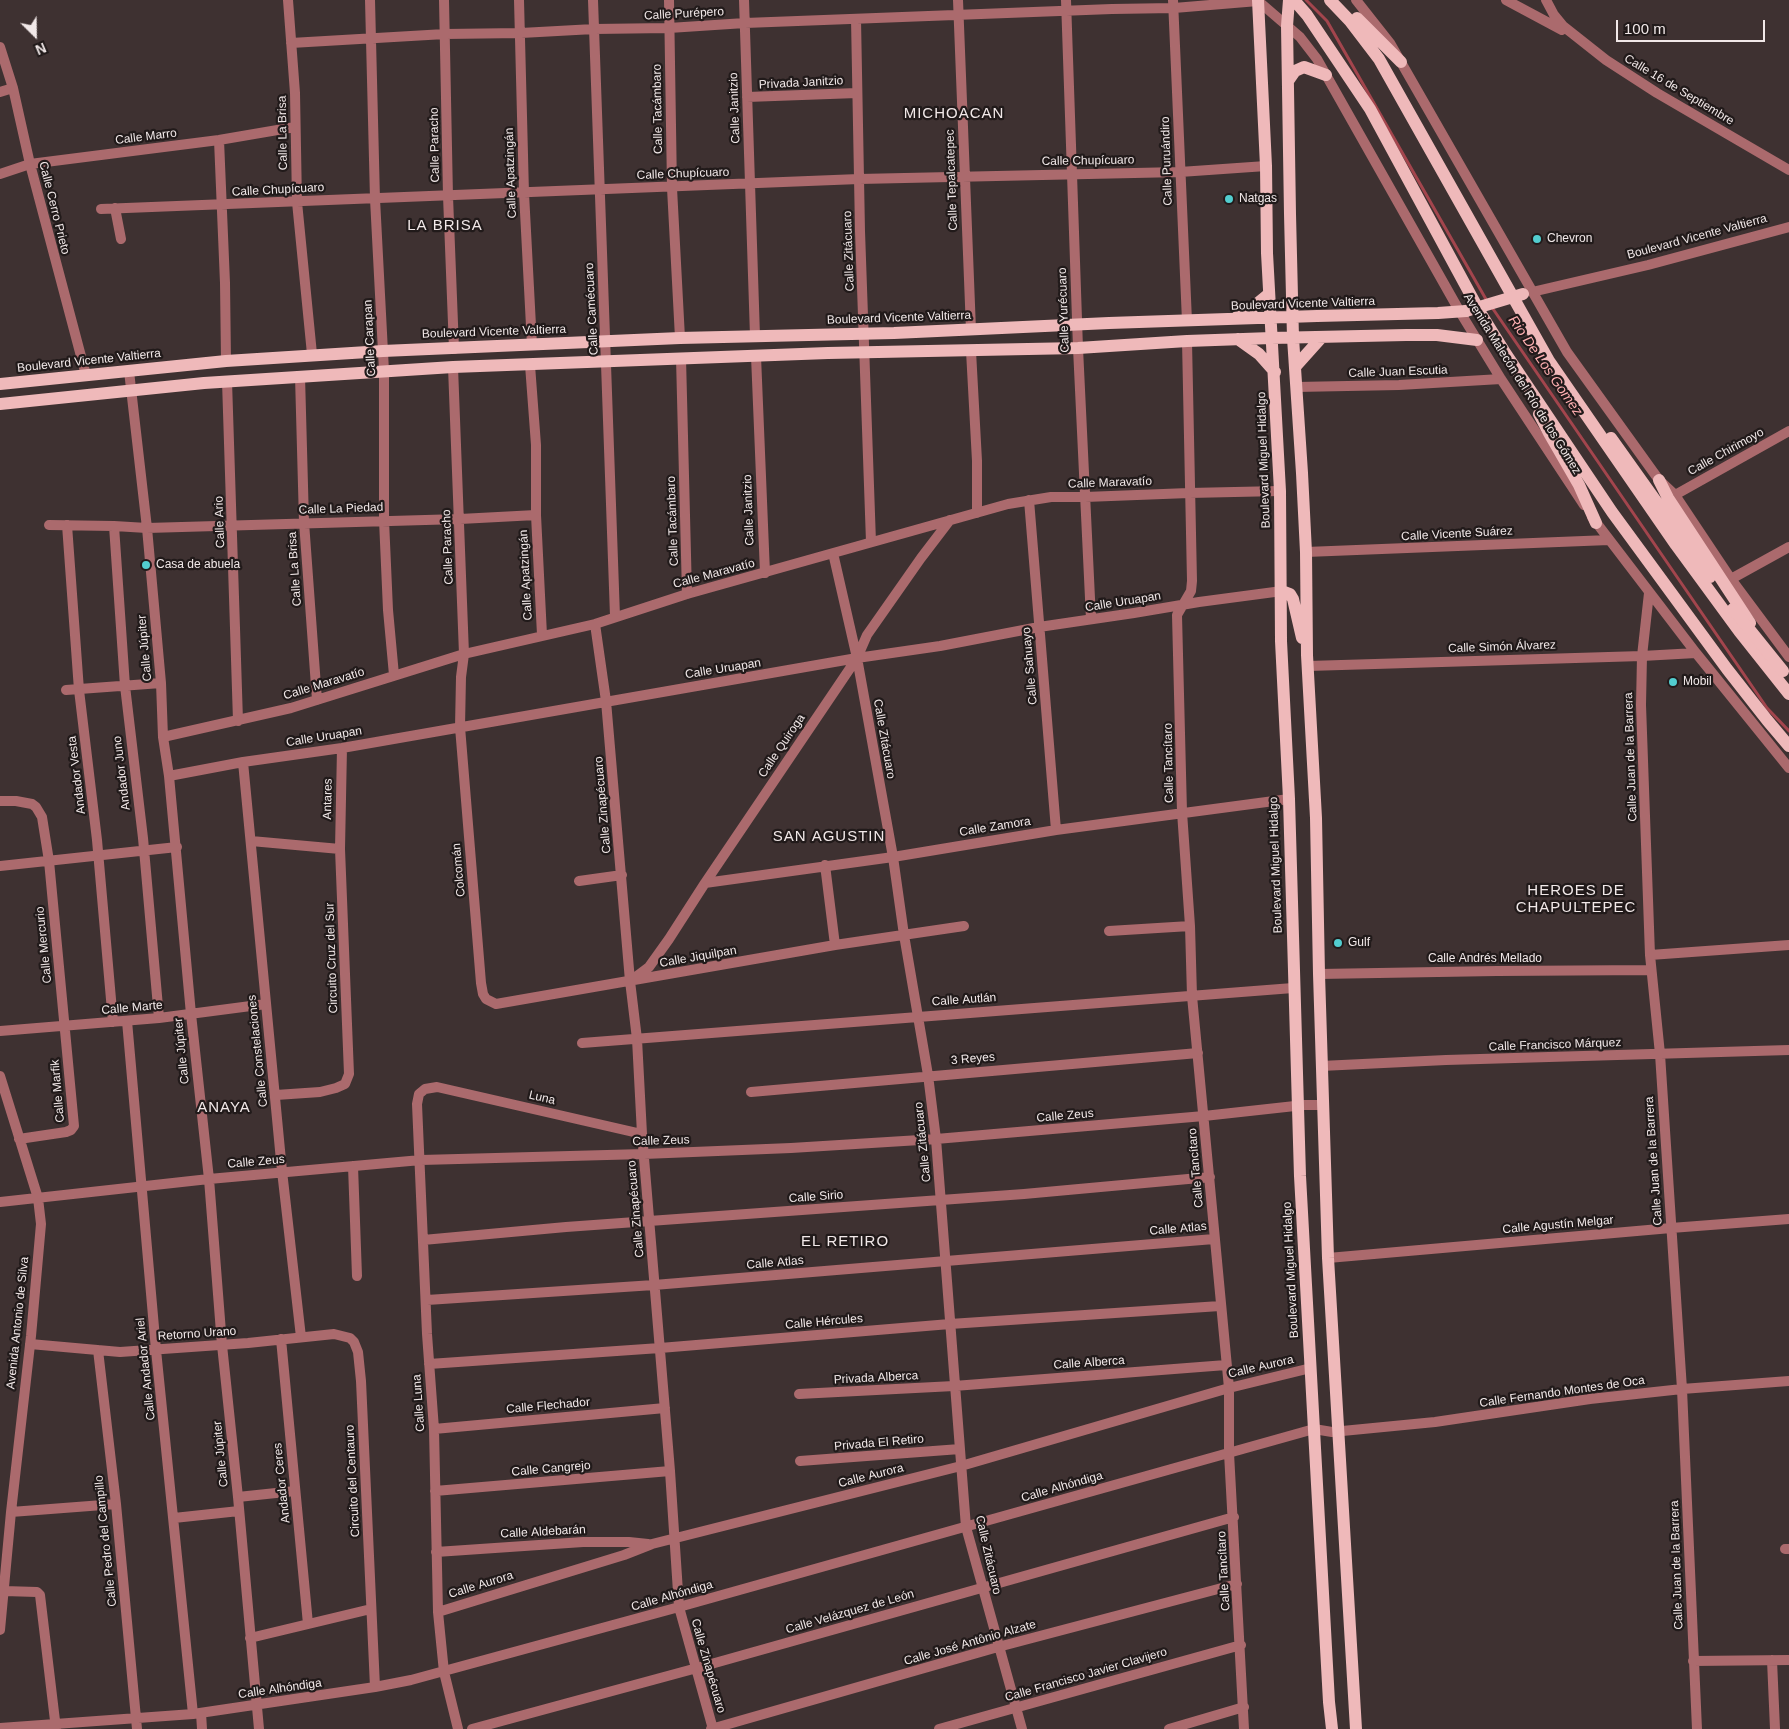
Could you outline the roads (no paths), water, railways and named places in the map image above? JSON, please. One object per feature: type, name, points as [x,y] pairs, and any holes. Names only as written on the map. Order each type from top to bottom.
[{"type":"main road","name":"Boulevard Miguel Hidalgo","points":[[1258,0],[1266,166],[1267,253],[1280,491],[1281,641],[1289,799],[1300,1176],[1332,1729]]},
{"type":"main road","points":[[1330,0],[1350,21],[1379,59],[1549,361],[1739,631],[1789,694]]},
{"type":"main road","points":[[1340,0],[1401,62]]},
{"type":"main road","points":[[1290,4],[1287,26],[1293,338],[1306,552],[1307,660],[1316,818],[1318,974],[1328,1258],[1356,1729]]},
{"type":"main road","name":"Avenida Malecón del Río de los Gómez","points":[[1290,4],[1307,15],[1366,102],[1481,314],[1612,512],[1727,669],[1789,746]]},
{"type":"main road","points":[[1288,81],[1295,71],[1304,67],[1326,75]]},
{"type":"main road","name":"Boulevard Vicente Valtierra","points":[[0,384],[312,354],[680,338],[864,334],[1463,312],[1528,293]]},
{"type":"main road","points":[[1224,320],[1235,318],[1252,308],[1269,294]]},
{"type":"main road","points":[[1437,335],[1442,323],[1438,313]]},
{"type":"main road","points":[[0,404],[300,376],[453,367],[681,358],[1078,348],[1271,338],[1437,335],[1477,340]]},
{"type":"main road","points":[[1295,367],[1320,338]]},
{"type":"main road","points":[[1238,339],[1259,354],[1275,373]]},
{"type":"main road","points":[[1526,381],[1536,408],[1579,485],[1596,523]]},
{"type":"main road","points":[[1582,409],[1602,426],[1621,450],[1733,609],[1786,675]]},
{"type":"main road","points":[[1659,480],[1693,538],[1747,618],[1789,694]]},
{"type":"main road","points":[[1282,591],[1290,594],[1294,599],[1307,660]]},
{"type":"street","name":"Calle La Brisa","points":[[288,0],[295,93],[297,202],[312,354]]},
{"type":"street","name":"Calle Carapan","points":[[370,0],[374,199],[384,371],[384,520],[388,610],[394,675]]},
{"type":"street","name":"Calle Paracho","points":[[444,0],[448,196],[454,348]]},
{"type":"street","name":"Calle Apatzingán","points":[[519,0],[524,193],[532,345]]},
{"type":"street","name":"Calle Camécuaro","points":[[593,0],[616,616]]},
{"type":"street","name":"Calle Tacámbaro","points":[[669,0],[672,188],[680,338]]},
{"type":"street","name":"Calle Janitzio","points":[[744,0],[755,336]]},
{"type":"street","name":"Calle Tepalcatepec","points":[[958,0],[971,330]]},
{"type":"street","name":"Calle Yurécuaro","points":[[1066,0],[1078,348],[1091,619]]},
{"type":"street","name":"Calle Purépero","points":[[290,43],[445,34],[670,28],[745,23],[1067,11],[1258,0]]},
{"type":"street","name":"Avenida Malecón del Río de los Gómez","points":[[1258,0],[1308,48],[1326,75],[1360,139],[1463,312],[1477,340],[1596,523],[1696,653],[1789,768]]},
{"type":"street","points":[[1356,0],[1380,30],[1401,62],[1528,293],[1567,352],[1659,480],[1675,495],[1731,579],[1789,657]]},
{"type":"street","name":"Calle 16 de Septiembre","points":[[1506,0],[1565,32],[1570,32],[1593,51],[1626,73],[1789,170]]},
{"type":"street","points":[[1546,0],[1558,20],[1570,32]]},
{"type":"street","name":"Calle Puruándiro","points":[[1174,4],[1187,321]]},
{"type":"street","name":"Calle Zitácuaro","points":[[856,20],[859,179],[871,542]]},
{"type":"street","name":"Calle Cerro Prieto","points":[[0,47],[13,88],[30,164],[86,375]]},
{"type":"street","points":[[0,92],[13,88]]},
{"type":"street","name":"Privada Janitzio","points":[[747,98],[857,92]]},
{"type":"street","name":"Calle Marro","points":[[0,174],[30,164],[219,140],[295,127]]},
{"type":"street","points":[[219,140],[226,361]]},
{"type":"street","name":"Calle Chupícuaro","points":[[101,209],[672,188],[859,179],[1180,172],[1266,166]]},
{"type":"street","points":[[114,208],[121,239]]},
{"type":"street","name":"Boulevard Vicente Valtierra","points":[[1528,293],[1648,265],[1789,227]]},
{"type":"street","points":[[1182,605],[1191,591],[1187,341]]},
{"type":"street","points":[[971,351],[977,461],[977,513]]},
{"type":"street","name":"Calle Janitzio","points":[[756,356],[765,573]]},
{"type":"street","name":"Calle Tacámbaro","points":[[681,358],[687,594]]},
{"type":"street","name":"Calle Apatzingán","points":[[530,364],[536,445],[536,515],[542,635]]},
{"type":"street","name":"Calle Paracho","points":[[453,367],[464,654],[461,677],[460,726]]},
{"type":"street","name":"Calle Júpiter","points":[[129,371],[161,683],[163,737],[177,847],[191,1014],[209,1179],[222,1345],[259,1729]]},
{"type":"street","name":"Calle La Brisa","points":[[300,376],[304,522],[317,700]]},
{"type":"street","name":"Calle Juan Escutia","points":[[1296,388],[1399,385],[1501,379]]},
{"type":"street","name":"Calle Ario","points":[[227,382],[238,721]]},
{"type":"street","name":"Calle Chirimoyo","points":[[1675,495],[1789,431]]},
{"type":"street","name":"Calle Maravatío","points":[[163,737],[238,721],[317,700],[464,654],[595,624],[687,594],[950,520],[1029,500],[1051,497],[1085,498],[1189,492],[1280,491]]},
{"type":"street","name":"Calle Sahuayo","points":[[1029,500],[1056,830]]},
{"type":"street","name":"Calle La Piedad","points":[[49,526],[146,528],[536,515]]},
{"type":"street","name":"Calle Quiroga","points":[[630,981],[644,972],[658,956],[857,658],[868,635],[881,615],[920,558],[950,520]]},
{"type":"street","name":"Andador Vesta","points":[[66,525],[80,690],[113,1022]]},
{"type":"street","name":"Andador Juno","points":[[114,526],[124,686],[144,851],[159,1018]]},
{"type":"street","name":"Calle Vicente Suárez","points":[[1306,552],[1609,540]]},
{"type":"street","points":[[1731,579],[1789,548]]},
{"type":"street","name":"Calle Zitácuaro","points":[[833,553],[857,658],[893,857],[904,935],[928,1075],[936,1139],[966,1527],[1022,1729]]},
{"type":"street","name":"Calle Uruapan","points":[[169,776],[762,676],[857,658],[940,646],[1039,627],[1282,591]]},
{"type":"street","name":"Calle Juan de la Barrera","points":[[1649,592],[1642,656],[1641,705],[1650,955],[1660,1054],[1682,1389],[1696,1729]]},
{"type":"street","name":"Calle Tancítaro","points":[[1182,605],[1177,615],[1182,812],[1190,926],[1192,996],[1229,1388],[1229,1453],[1238,1584],[1244,1729]]},
{"type":"street","name":"Calle Zinapécuaro","points":[[595,624],[606,701],[630,981],[637,1039],[642,1134],[670,1471],[679,1607],[712,1729]]},
{"type":"street","name":"Calle Simón Álvarez","points":[[1307,660],[1642,656],[1696,653]]},
{"type":"street","points":[[66,690],[161,683]]},
{"type":"street","name":"Colcomán","points":[[460,726],[480,983],[486,1000],[496,1004]]},
{"type":"street","name":"Antares","points":[[340,849],[342,748]]},
{"type":"street","name":"Calle Constelaciones","points":[[243,762],[282,1171],[301,1337]]},
{"type":"street","name":"Calle Zamora","points":[[705,883],[893,857],[1056,830],[1289,799]]},
{"type":"street","name":"Calle Mercurio","points":[[0,801],[32,804],[42,817],[49,861],[65,1026]]},
{"type":"street","points":[[251,841],[340,849]]},
{"type":"street","points":[[0,866],[177,847]]},
{"type":"street","name":"Circuito Cruz del Sur","points":[[276,1095],[320,1092],[336,1088],[345,1084],[349,1074],[340,849]]},
{"type":"street","points":[[826,865],[835,945]]},
{"type":"street","points":[[580,881],[622,875]]},
{"type":"street","name":"Calle Jiquilpan","points":[[496,1004],[835,945],[964,926]]},
{"type":"street","points":[[1109,931],[1190,926]]},
{"type":"street","points":[[1650,955],[1789,945]]},
{"type":"street","name":"Calle Andrés Mellado","points":[[1318,974],[1651,970]]},
{"type":"street","name":"Calle Autlán","points":[[582,1043],[1294,988]]},
{"type":"street","name":"Calle Marte","points":[[0,1031],[159,1018],[266,1004]]},
{"type":"street","name":"Calle Andador Ariel","points":[[127,1021],[156,1350],[197,1713],[202,1729]]},
{"type":"street","name":"Calle Marfik","points":[[19,1139],[66,1132],[74,1126],[65,1026]]},
{"type":"street","name":"Calle Francisco Márquez","points":[[1321,1066],[1446,1060],[1789,1050]]},
{"type":"street","name":"3 Reyes","points":[[751,1092],[928,1075],[1198,1053]]},
{"type":"street","name":"Avenida Antonio de Silva","points":[[0,1076],[41,1224],[0,1630]]},
{"type":"street","name":"Luna","points":[[437,1087],[642,1134]]},
{"type":"street","name":"Calle Luna","points":[[437,1087],[422,1090],[418,1098],[429,1364],[434,1429],[438,1612],[444,1672],[458,1729]]},
{"type":"street","name":"Calle Zeus","points":[[0,1202],[282,1171],[421,1160],[792,1148],[936,1139],[1323,1105]]},
{"type":"street","points":[[353,1166],[356,1276]]},
{"type":"street","name":"Calle Sirio","points":[[424,1240],[566,1227],[941,1200],[1210,1177]]},
{"type":"street","name":"Calle Agustín Melgar","points":[[1328,1258],[1671,1228],[1789,1220]]},
{"type":"street","name":"Calle Atlas","points":[[427,1300],[654,1285],[1214,1238]]},
{"type":"street","name":"Calle Hércules","points":[[429,1364],[660,1348],[950,1324],[1220,1306]]},
{"type":"street","name":"Retorno Urano","points":[[30,1344],[120,1352],[222,1345],[334,1334],[350,1338],[358,1352]]},
{"type":"street","name":"Andador Ceres","points":[[281,1339],[308,1624]]},
{"type":"street","name":"Calle Pedro del Campillo","points":[[98,1350],[116,1504],[136,1724]]},
{"type":"street","name":"Circuito del Centauro","points":[[358,1352],[376,1687]]},
{"type":"street","name":"Calle Alberca","points":[[954,1386],[1226,1365]]},
{"type":"street","name":"Calle Aurora","points":[[438,1612],[616,1558],[652,1544],[675,1540],[961,1466],[1229,1388],[1311,1368]]},
{"type":"street","name":"Calle Fernando Montes de Oca","points":[[1338,1432],[1435,1422],[1590,1399],[1682,1389],[1789,1382]]},
{"type":"street","name":"Privada Alberca","points":[[799,1394],[954,1386]]},
{"type":"street","name":"Calle Flechador","points":[[434,1429],[665,1408]]},
{"type":"street","name":"Calle Alhóndiga","points":[[0,1728],[136,1724],[197,1713],[376,1687],[444,1672],[1314,1429],[1338,1432]]},
{"type":"street","name":"Privada El Retiro","points":[[800,1461],[960,1449]]},
{"type":"street","name":"Calle Cangrejo","points":[[435,1491],[670,1471]]},
{"type":"street","points":[[238,1497],[295,1491]]},
{"type":"street","points":[[11,1512],[116,1504]]},
{"type":"street","points":[[174,1518],[239,1511]]},
{"type":"street","name":"Calle Velázquez de León","points":[[472,1729],[697,1668],[1234,1517]]},
{"type":"street","name":"Calle Aldebarán","points":[[436,1552],[583,1542],[652,1544]]},
{"type":"street","name":"Calle José Antônio Alzate","points":[[712,1729],[998,1647],[1238,1584]]},
{"type":"street","points":[[4,1591],[36,1592],[40,1595],[56,1727]]},
{"type":"street","points":[[250,1638],[371,1609]]},
{"type":"street","name":"Calle Francisco Javier Clavijero","points":[[939,1729],[1241,1645]]},
{"type":"street","points":[[1772,1660],[1774,1729]]},
{"type":"street","points":[[1693,1661],[1789,1660]]},
{"type":"street","points":[[1169,1729],[1244,1707]]},
{"type":"waterway","name":"Rio De Los Gomez","points":[[1306,0],[1327,21],[1487,301]]},
{"type":"waterway","name":"Rio De Los Gomez","points":[[1491,306],[1767,708],[1789,731]]},
{"type":"place","name":"Natgas","points":[[1229,199]]},
{"type":"place","name":"Chevron","points":[[1537,239]]},
{"type":"place","name":"Casa de abuela","points":[[146,565]]},
{"type":"place","name":"Mobil","points":[[1673,682]]},
{"type":"place","name":"Gulf","points":[[1338,943]]},
{"type":"district","name":"MICHOACAN","points":[[954,114]]},
{"type":"district","name":"LA BRISA","points":[[445,226]]},
{"type":"district","name":"SAN AGUSTIN","points":[[829,837]]},
{"type":"district","name":"HEROES DE CHAPULTEPEC","points":[[1576,900]]},
{"type":"district","name":"ANAYA","points":[[224,1108]]},
{"type":"district","name":"EL RETIRO","points":[[845,1242]]}]
